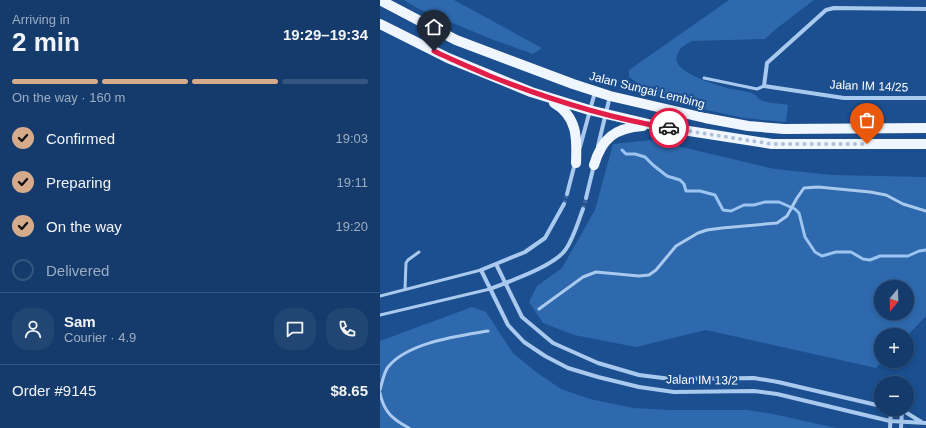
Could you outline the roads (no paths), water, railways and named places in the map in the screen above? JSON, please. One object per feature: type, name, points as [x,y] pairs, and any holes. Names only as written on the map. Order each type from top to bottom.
[{"type":"main road","name":"Jalan Sungai Lembing","points":[[380,0],[456,40],[595,92],[610,96],[705,118],[748,126],[784,129],[926,128]]},
{"type":"main road","points":[[380,24],[448,58],[531,92],[562,107],[568,114],[574,127],[577,140],[576,163]]},
{"type":"main road","points":[[531,92],[590,110],[657,126],[772,144],[926,144]]},
{"type":"main road","points":[[594,165],[598,152],[606,140],[616,132],[629,127],[657,126]]},
{"type":"street","points":[[764,86],[768,63],[826,10],[834,8],[926,9]]},
{"type":"street","name":"Jalan IM 14/25","points":[[764,86],[844,98],[926,98]]},
{"type":"street","points":[[567,194],[595,92]]},
{"type":"street","points":[[586,198],[610,96]]},
{"type":"street","points":[[481,270],[525,252],[546,238],[564,204]]},
{"type":"street","points":[[490,289],[548,264],[560,257],[574,234],[583,209]]},
{"type":"street","name":"Jalan IM 13/2","points":[[496,264],[522,317],[554,343],[598,363],[639,374],[671,379],[754,378],[874,404]]},
{"type":"street","name":"Jalan IM 13/2","points":[[481,270],[508,325],[524,342],[545,356],[568,368],[639,387],[674,392],[754,391],[778,394],[890,421],[925,423]]},
{"type":"street","points":[[890,428],[891,416]]},
{"type":"street","points":[[901,428],[902,416]]},
{"type":"street","name":"Jalan IM 13/2","points":[[913,416],[925,423]]},
{"type":"lane","points":[[704,78],[757,89],[764,86]]},
{"type":"lane","points":[[539,309],[583,278],[596,272],[639,276],[648,275],[656,270],[676,246],[688,238],[707,230],[777,224],[787,216],[804,188],[818,187],[886,195],[903,204],[926,211]]},
{"type":"lane","points":[[405,289],[406,263],[419,252]]},
{"type":"lane","points":[[380,296],[481,270]]},
{"type":"lane","points":[[380,315],[490,289]]},
{"type":"lane","points":[[409,428],[395,421],[387,413],[382,402],[380,391],[388,367],[395,360],[421,346],[448,338],[488,331]]},
{"type":"waterway","points":[[622,150],[626,154],[635,154],[645,157],[667,176],[680,180],[684,184],[686,191],[700,191],[715,195],[723,210],[731,211],[744,205],[754,205],[765,202],[779,202],[795,209],[799,213],[805,237],[815,252],[822,256],[836,252],[851,252],[863,259],[870,260],[880,256],[908,256],[919,251],[926,250]]},
{"type":"tunnel","points":[[564,204],[567,194]]},
{"type":"tunnel","points":[[583,209],[586,198]]}]
